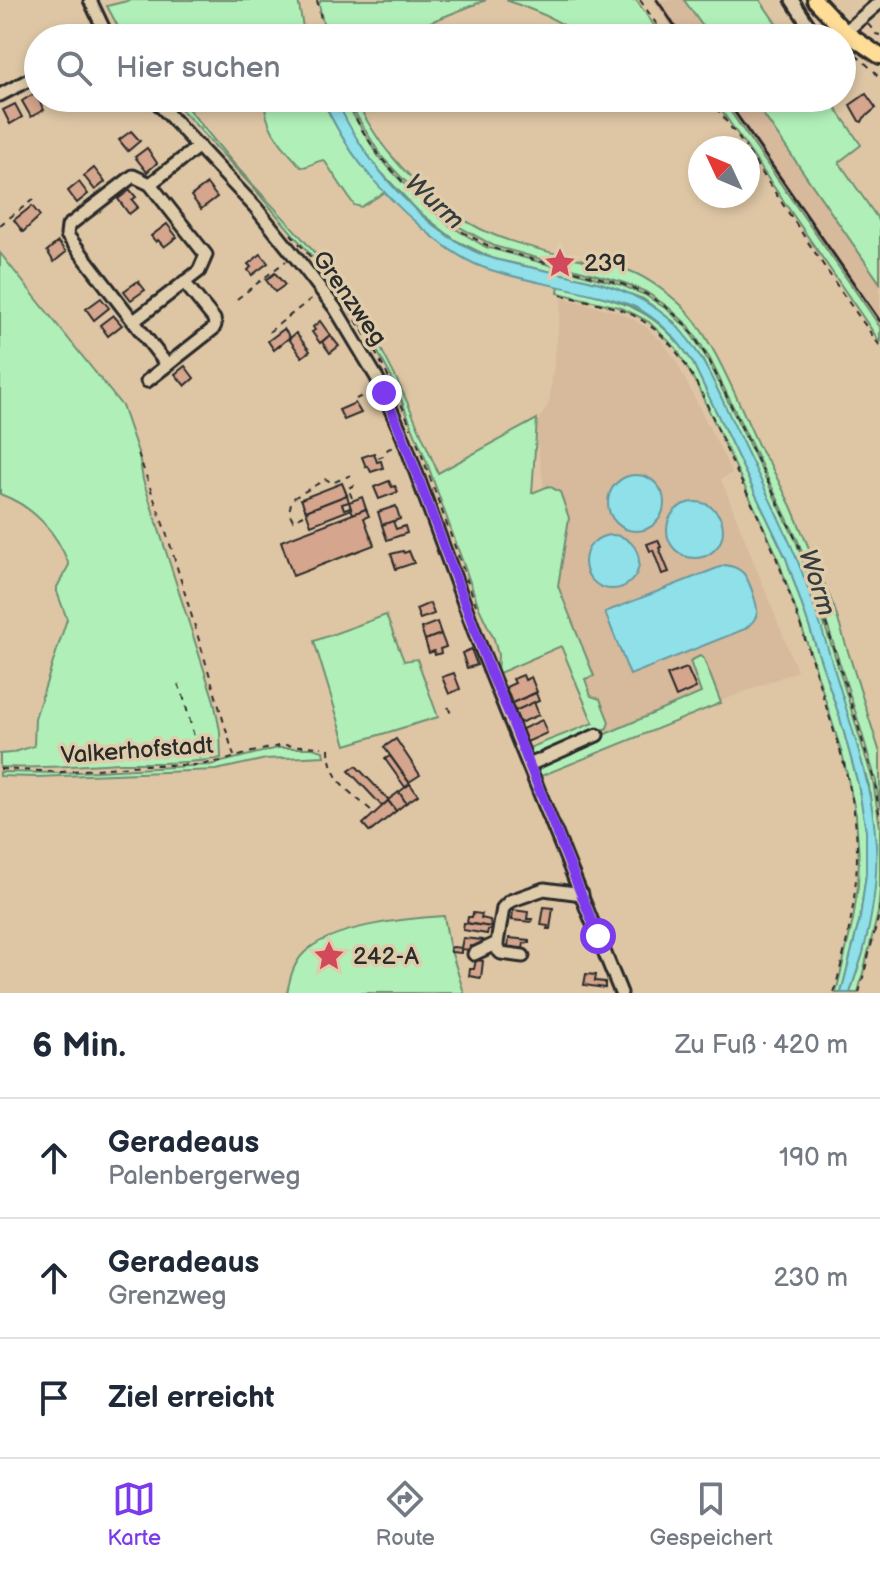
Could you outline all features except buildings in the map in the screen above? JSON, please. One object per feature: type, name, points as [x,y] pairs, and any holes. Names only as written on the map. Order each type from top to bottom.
[{"type":"main road","points":[[815,0],[838,24]]},
{"type":"main road","points":[[856,40],[880,56]]},
{"type":"street","points":[[90,0],[101,24]]},
{"type":"street","points":[[792,0],[808,24]]},
{"type":"street","points":[[854,24],[880,2]]},
{"type":"street","points":[[0,95],[24,82]]},
{"type":"street","name":"Grenzweg","points":[[166,112],[256,208],[322,290],[353,335],[381,387],[405,442],[477,637],[621,993]]},
{"type":"street","points":[[150,184],[199,146]]},
{"type":"street","points":[[134,321],[199,271],[206,255],[150,184],[133,176],[68,226],[67,235],[167,365]]},
{"type":"street","points":[[147,381],[215,325],[214,319],[184,282]]},
{"type":"street","points":[[529,765],[597,735]]},
{"type":"street","points":[[523,956],[501,953],[497,949],[503,908],[510,901],[544,889],[582,894]]},
{"type":"street","points":[[474,954],[497,943]]},
{"type":"path","points":[[319,0],[323,24]]},
{"type":"path","points":[[640,0],[656,24]]},
{"type":"path","points":[[862,17],[880,35]]},
{"type":"path","points":[[856,55],[880,80]]},
{"type":"path","points":[[352,112],[380,157],[452,226],[492,248],[622,284],[669,309],[689,328],[710,362],[798,544],[818,598],[875,783],[880,820]]},
{"type":"path","points":[[719,112],[737,136]]},
{"type":"path","points":[[760,170],[880,346]]},
{"type":"path","points":[[0,225],[35,198]]},
{"type":"path","points":[[237,299],[294,255]]},
{"type":"path","points":[[269,332],[322,290]]},
{"type":"path","points":[[561,295],[631,314],[647,323],[675,350],[697,387],[778,562],[842,757],[855,817],[857,880],[851,922],[834,993]]},
{"type":"path","points":[[356,399],[381,387]]},
{"type":"path","points":[[378,458],[388,449],[405,442]]},
{"type":"path","points":[[138,453],[170,544],[234,757]]},
{"type":"path","points":[[304,515],[293,520],[289,512],[292,499],[326,479],[332,483],[351,475]]},
{"type":"path","points":[[352,498],[348,488],[355,485]]},
{"type":"path","points":[[178,684],[201,764]]},
{"type":"path","points":[[448,707],[452,716]]},
{"type":"path","name":"Valkerhofstadt","points":[[0,769],[61,772],[201,764],[284,745],[322,747]]},
{"type":"path","points":[[329,748],[329,762],[337,777],[372,811]]},
{"type":"path","points":[[859,993],[880,902]]},
{"type":"shaded area","points":[[653,0],[712,0],[728,24],[669,24]]},
{"type":"shaded area","points":[[731,112],[790,112],[880,243],[880,327],[760,154],[760,136],[747,136]]},
{"type":"shaded area","points":[[562,298],[629,317],[664,343],[675,359],[732,473],[721,479],[797,671],[603,748],[561,646],[518,664],[544,488],[537,441],[538,421],[549,403]]},
{"type":"green space","points":[[131,0],[298,0],[302,24],[117,24],[107,6]]},
{"type":"green space","points":[[321,0],[486,0],[426,24],[323,24]]},
{"type":"green space","points":[[506,0],[636,0],[653,24],[561,24]]},
{"type":"green space","points":[[684,0],[760,0],[776,24],[701,24]]},
{"type":"green space","points":[[184,112],[191,112],[317,256],[358,309],[407,401],[438,473],[537,419],[532,493],[549,486],[560,492],[569,518],[558,586],[594,676],[585,679],[591,696],[600,699],[609,722],[607,728],[534,758],[529,748],[593,723],[561,646],[497,674],[498,655],[494,639],[480,610],[426,460],[393,380],[332,280]]},
{"type":"green space","points":[[266,112],[329,112],[349,148],[385,192],[361,207],[354,205],[324,160],[301,167],[281,143]]},
{"type":"green space","points":[[342,112],[351,112],[378,156],[449,225],[486,247],[621,285],[645,295],[668,310],[688,329],[708,360],[796,541],[873,781],[880,827],[880,889],[878,913],[858,993],[850,993],[863,953],[875,885],[876,849],[869,786],[803,575],[702,359],[674,322],[643,299],[601,283],[494,259],[455,240],[418,211],[376,167],[349,128]]},
{"type":"green space","points":[[354,112],[362,112],[380,141],[412,178],[437,201],[465,220],[522,245],[630,271],[663,290],[692,318],[715,354],[791,506],[834,607],[880,753],[880,808],[876,781],[859,723],[798,541],[710,359],[689,326],[646,292],[622,282],[494,246],[454,224],[381,156]]},
{"type":"green space","points":[[723,112],[731,112],[747,136],[739,136]]},
{"type":"green space","points":[[762,112],[839,112],[861,145],[839,162],[880,222],[880,283]]},
{"type":"green space","points":[[760,154],[870,312],[880,327],[880,342],[760,167]]},
{"type":"green space","points":[[0,253],[122,406],[214,701],[221,758],[171,763],[0,767],[0,754],[34,746],[35,718],[67,619],[57,587],[69,565],[51,531],[33,513],[0,494]]},
{"type":"green space","points":[[559,285],[634,308],[664,328],[678,343],[692,361],[786,558],[840,718],[858,784],[866,830],[866,874],[860,918],[841,993],[836,993],[858,886],[856,815],[843,757],[776,553],[697,385],[676,348],[649,322],[636,315],[619,307],[558,293]]},
{"type":"green space","points":[[386,615],[404,661],[417,659],[438,717],[346,745],[314,641]]},
{"type":"green space","points":[[700,656],[704,659],[721,703],[541,776],[538,763],[701,693],[690,661]]},
{"type":"green space","points":[[278,748],[312,748],[323,751],[324,756],[266,759],[216,770],[0,776],[0,772],[60,773],[210,765]]},
{"type":"green space","points":[[444,916],[464,993],[287,993],[297,962],[304,953],[332,936],[370,925]]},
{"type":"water","points":[[329,112],[342,112],[380,172],[401,196],[448,236],[473,251],[498,260],[601,283],[640,299],[673,322],[706,367],[802,572],[829,650],[868,788],[876,845],[875,886],[863,953],[850,993],[841,993],[860,918],[866,874],[866,831],[858,784],[840,718],[786,558],[692,361],[667,330],[635,307],[496,272],[450,250],[405,213],[377,184],[352,152]]},
{"type":"water","points":[[636,475],[655,484],[664,503],[655,522],[636,531],[617,522],[608,503],[617,484]]},
{"type":"water","points":[[695,502],[715,510],[723,530],[715,550],[695,558],[675,550],[667,530],[675,510]]},
{"type":"water","points":[[612,535],[631,543],[639,562],[631,581],[612,589],[593,581],[585,562],[593,543]]},
{"type":"water","points":[[725,565],[740,570],[748,582],[757,609],[752,622],[745,629],[630,675],[605,612]]},
{"type":"railway","points":[[657,0],[673,24]]},
{"type":"railway","points":[[735,112],[880,321]]},
{"type":"place","name":"239","points":[[560,263]]},
{"type":"place","name":"242-A","points":[[329,956]]},
{"type":"route","points":[[384,393],[474,631],[598,936]]},
{"type":"water label","name":"Wurm","points":[[435,201]]},
{"type":"water label","name":"Worm","points":[[818,582]]}]
